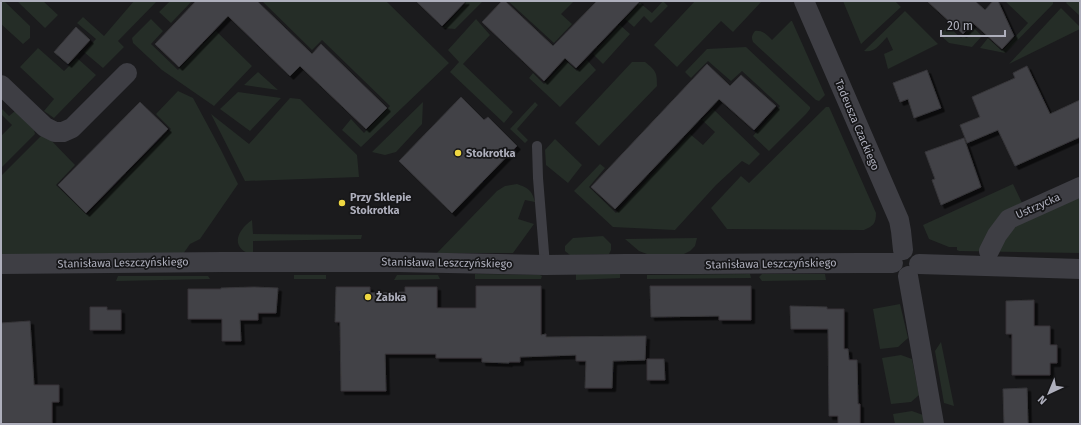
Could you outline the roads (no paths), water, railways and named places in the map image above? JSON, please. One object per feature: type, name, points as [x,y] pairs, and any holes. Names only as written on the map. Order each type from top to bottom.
[{"type":"street","name":"Tadeusza Czackiego","points":[[804,1],[898,220],[934,424]]},
{"type":"street","points":[[1,85],[45,127],[55,132],[63,132],[72,128],[127,73]]},
{"type":"street","name":"Ustrzycka","points":[[989,251],[997,235],[1009,219],[1080,187]]},
{"type":"street","name":"Stanisława Leszczyńskiego","points":[[1,264],[255,262],[398,262],[545,265],[857,263],[1080,269]]},
{"type":"lane","points":[[537,146],[545,265]]},
{"type":"place","name":"Stokrotka","points":[[458,153]]},
{"type":"place","name":"Przy Sklepie Stokrotka","points":[[342,203]]},
{"type":"place","name":"Żabka","points":[[368,297]]}]
